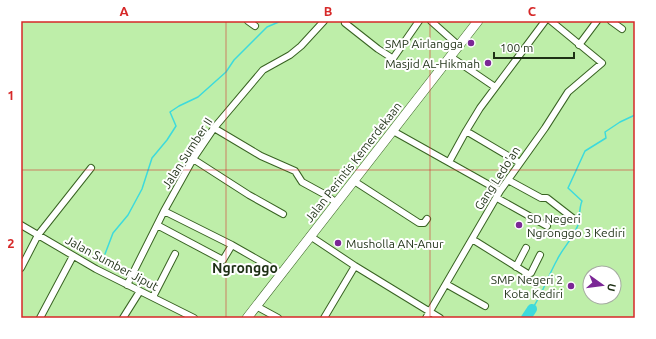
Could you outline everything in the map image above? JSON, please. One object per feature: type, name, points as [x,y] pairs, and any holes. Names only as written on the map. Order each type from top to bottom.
[{"type":"main road","name":"Jalan Perintis Kemerdekaan","points":[[247,318],[478,21]]},
{"type":"street","points":[[248,21],[255,26]]},
{"type":"street","name":"Jalan Sumber II","points":[[127,285],[164,211],[193,159],[214,128],[263,70],[290,55],[301,46],[324,21]]},
{"type":"street","points":[[345,23],[392,58],[419,21]]},
{"type":"street","points":[[431,21],[459,46]]},
{"type":"street","points":[[449,162],[480,108],[545,21]]},
{"type":"street","points":[[551,21],[580,45],[597,21]]},
{"type":"street","points":[[611,21],[622,29]]},
{"type":"street","name":"Gang Ledo'an","points":[[426,318],[500,191],[545,128],[568,92],[579,81],[602,63],[580,45]]},
{"type":"street","points":[[451,57],[495,87]]},
{"type":"street","points":[[214,128],[261,156],[295,171],[302,182],[337,203]]},
{"type":"street","points":[[393,131],[500,191]]},
{"type":"street","points":[[466,131],[520,163]]},
{"type":"street","points":[[193,159],[249,195],[283,214]]},
{"type":"street","points":[[21,268],[38,235],[91,168]]},
{"type":"street","points":[[508,180],[541,198],[547,198],[574,219]]},
{"type":"street","points":[[354,181],[419,223],[424,224],[427,219]]},
{"type":"street","points":[[497,198],[547,226]]},
{"type":"street","points":[[164,211],[232,245],[281,273]]},
{"type":"street","name":"Jalan Sumber Jiput","points":[[21,225],[73,256],[194,318]]},
{"type":"street","points":[[157,225],[223,260],[232,245]]},
{"type":"street","points":[[310,236],[355,266],[440,318]]},
{"type":"street","points":[[472,239],[516,267],[530,274],[540,255]]},
{"type":"street","points":[[516,267],[526,248]]},
{"type":"street","points":[[153,297],[175,254]]},
{"type":"street","points":[[40,318],[73,256]]},
{"type":"street","points":[[332,318],[325,316],[355,266]]},
{"type":"street","points":[[446,284],[485,306]]},
{"type":"street","points":[[123,318],[140,291]]},
{"type":"street","points":[[256,306],[278,318]]},
{"type":"waterway","points":[[105,254],[113,233],[128,215],[142,189],[152,158],[176,126],[170,112],[198,97],[226,72],[234,60],[267,27],[281,21]]},
{"type":"waterway","points":[[532,309],[560,255],[575,232],[579,222],[582,201],[568,188],[585,151],[606,138],[605,132],[620,122],[635,115]]},
{"type":"waterway","points":[[526,318],[532,309]]},
{"type":"place","name":"SMP Airlangga","points":[[471,43]]},
{"type":"place","name":"Masjid AL-Hikmah","points":[[488,63]]},
{"type":"place","name":"SD Negeri Ngronggo 3 Kediri","points":[[519,225]]},
{"type":"place","name":"Musholla AN-Anur","points":[[338,243]]},
{"type":"place","name":"SMP Negeri 2 Kota Kediri","points":[[571,286]]},
{"type":"district","name":"Ngronggo","points":[[245,268]]}]
